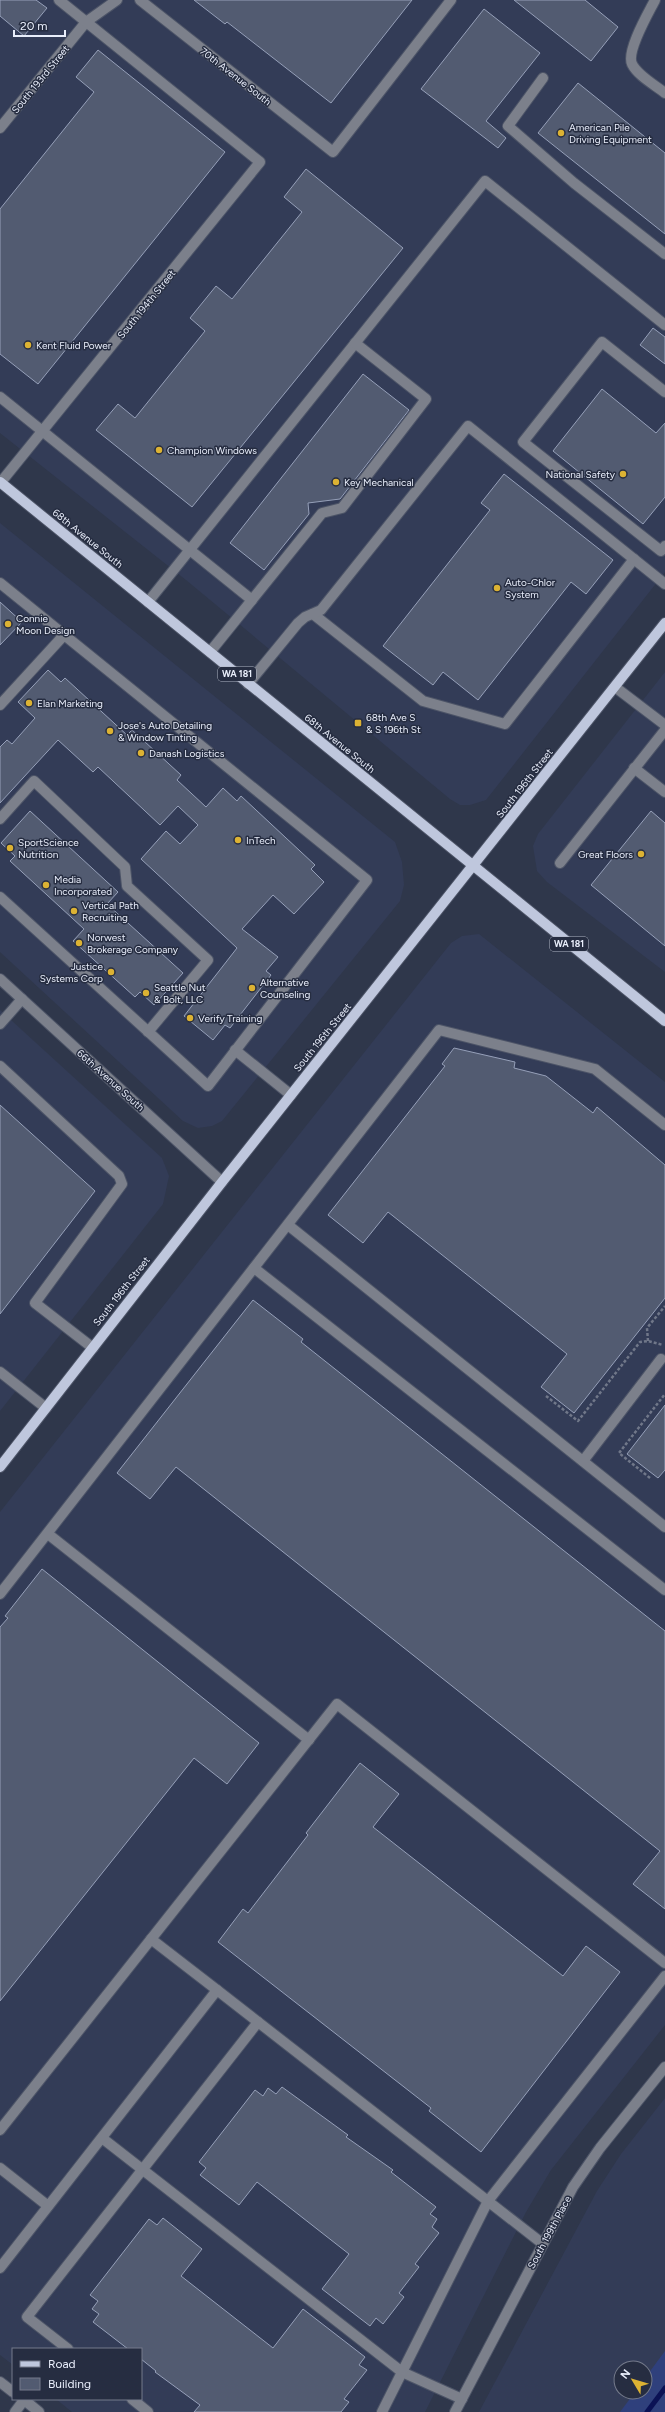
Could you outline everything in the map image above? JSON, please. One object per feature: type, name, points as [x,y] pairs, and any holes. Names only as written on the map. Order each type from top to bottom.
[{"type":"main road","name":"68th Avenue South","points":[[0,482],[665,1021]]},
{"type":"main road","name":"South 196th Street","points":[[0,1467],[222,1182],[474,867],[665,623]]},
{"type":"street","points":[[59,0],[86,22]]},
{"type":"street","name":"South 193rd Street","points":[[0,128],[86,22],[117,0]]},
{"type":"street","name":"70th Avenue South","points":[[140,0],[333,152],[451,0]]},
{"type":"street","points":[[655,0],[632,49],[631,62],[636,70],[665,92]]},
{"type":"street","name":"South 194th Street","points":[[0,482],[260,162],[86,22]]},
{"type":"street","points":[[543,78],[508,126],[574,183],[665,254]]},
{"type":"street","points":[[148,602],[485,181],[665,325]]},
{"type":"street","points":[[665,392],[602,342],[523,442],[661,551],[665,546]]},
{"type":"street","points":[[210,652],[322,513],[342,508],[426,399],[355,343]]},
{"type":"street","points":[[0,396],[252,600]]},
{"type":"street","points":[[248,684],[298,623],[321,610],[468,426],[665,584]]},
{"type":"street","points":[[313,614],[423,701],[505,724],[634,559]]},
{"type":"street","points":[[0,583],[65,634],[367,880],[208,1086],[0,897]]},
{"type":"street","points":[[0,705],[65,634]]},
{"type":"street","points":[[615,687],[665,725]]},
{"type":"street","points":[[560,863],[665,730]]},
{"type":"street","points":[[634,768],[665,792]]},
{"type":"street","points":[[0,818],[34,781],[124,867],[127,886],[208,960],[148,1032]]},
{"type":"street","name":"66th Avenue South","points":[[0,979],[222,1182]]},
{"type":"street","points":[[0,1024],[22,999]]},
{"type":"street","points":[[0,1594],[439,1030],[595,1069],[665,1125]]},
{"type":"street","points":[[235,1050],[291,1095]]},
{"type":"street","points":[[0,1066],[119,1176],[122,1184],[35,1303],[93,1348]]},
{"type":"street","points":[[288,1225],[665,1527]]},
{"type":"street","points":[[254,1268],[665,1590]]},
{"type":"street","points":[[583,1461],[661,1359]]},
{"type":"street","points":[[0,1372],[46,1408]]},
{"type":"street","points":[[48,1534],[309,1740]]},
{"type":"street","points":[[0,2130],[337,1704],[665,1964]]},
{"type":"street","points":[[151,1940],[543,2244]]},
{"type":"street","points":[[382,2412],[488,2201],[665,1976]]},
{"type":"street","points":[[0,2268],[217,1990]]},
{"type":"street","points":[[67,2348],[27,2317],[258,2022]]},
{"type":"street","name":"South 199th Place","points":[[455,2412],[573,2187],[600,2148],[665,2066]]},
{"type":"street","points":[[102,2138],[402,2372],[462,2399]]},
{"type":"street","points":[[0,2168],[48,2206]]},
{"type":"street","points":[[0,2382],[12,2391]]},
{"type":"street","points":[[15,2412],[23,2400],[39,2412]]},
{"type":"street","points":[[133,2400],[148,2412]]},
{"type":"path","points":[[648,1341],[647,1328],[665,1306]]},
{"type":"path","points":[[546,1396],[578,1421],[640,1342],[648,1341],[665,1346]]},
{"type":"path","points":[[650,1478],[619,1453],[665,1394]]},
{"type":"shaded area","points":[[0,0],[665,0],[665,572],[486,800],[470,805],[460,805],[450,799],[186,580],[0,433]]},
{"type":"shaded area","points":[[0,523],[395,842],[402,862],[404,885],[400,901],[222,1121],[212,1126],[198,1128],[183,1121],[0,952]]},
{"type":"shaded area","points":[[665,672],[665,972],[547,882],[537,871],[533,846],[538,834]]},
{"type":"shaded area","points":[[479,934],[665,1082],[665,2025],[551,2170],[526,2212],[425,2412],[72,2412],[57,2400],[142,2400],[142,2348],[12,2348],[12,2364],[0,2355],[0,1512],[451,943],[462,936]]},
{"type":"shaded area","points":[[0,1010],[162,1158],[169,1176],[163,1204],[0,1411]]},
{"type":"shaded area","points":[[665,2098],[665,2412],[479,2412],[597,2191],[621,2154]]},
{"type":"shaded area","points":[[665,2351],[665,2412],[620,2412],[629,2400],[653,2400],[653,2367]]},
{"type":"building","points":[[0,0],[36,0],[47,8],[24,36],[0,16]]},
{"type":"building","points":[[194,0],[412,0],[331,103],[227,22],[225,24]]},
{"type":"building","points":[[514,0],[585,0],[618,27],[591,61]]},
{"type":"building","points":[[484,9],[540,53],[486,121],[506,138],[498,148],[421,89]]},
{"type":"building","points":[[98,50],[225,152],[38,384],[0,354],[0,209],[94,92],[76,77]]},
{"type":"building","points":[[578,83],[665,153],[665,234],[538,133]]},
{"type":"building","points":[[306,169],[403,248],[192,507],[96,430],[118,404],[135,418],[205,331],[190,318],[216,286],[232,299],[302,212],[284,197]]},
{"type":"building","points":[[653,328],[665,337],[665,364],[640,345]]},
{"type":"building","points":[[363,374],[409,410],[340,499],[308,503],[309,514],[264,570],[230,543]]},
{"type":"building","name":"National Safety","points":[[602,389],[656,433],[665,423],[665,497],[643,524],[553,451]]},
{"type":"building","name":"Auto-Chlor System","points":[[504,474],[613,560],[586,594],[571,582],[478,700],[443,672],[433,685],[383,646],[490,510],[481,503]]},
{"type":"building","points":[[0,602],[22,622],[0,645]]},
{"type":"building","points":[[48,670],[61,682],[65,678],[127,735],[132,730],[181,775],[177,780],[206,807],[223,788],[237,801],[241,796],[315,865],[311,869],[324,882],[294,914],[273,895],[242,929],[278,957],[266,971],[271,975],[230,1028],[225,1025],[213,1040],[184,1016],[237,948],[141,859],[166,831],[180,844],[198,825],[178,806],[160,825],[98,767],[93,772],[58,740],[0,803],[0,747],[7,740],[12,744],[35,718],[18,702]]},
{"type":"building","points":[[30,811],[118,892],[107,904],[183,973],[154,1005],[140,992],[135,997],[73,941],[84,929],[10,861],[15,856],[1,843]]},
{"type":"building","name":"Great Floors","points":[[651,811],[665,823],[665,946],[591,885]]},
{"type":"building","points":[[454,1048],[515,1062],[514,1068],[546,1076],[593,1113],[597,1107],[665,1165],[665,1298],[574,1413],[541,1387],[567,1354],[388,1212],[363,1243],[328,1215],[445,1066],[442,1064]]},
{"type":"building","points":[[0,1105],[95,1191],[0,1314]]},
{"type":"building","points":[[253,1300],[303,1339],[301,1342],[665,1631],[665,1909],[633,1884],[660,1851],[176,1467],[150,1499],[117,1473]]},
{"type":"building","points":[[665,1405],[665,1470],[658,1478],[627,1454]]},
{"type":"building","points":[[42,1569],[259,1743],[227,1784],[194,1758],[0,2001],[0,1627],[8,1618],[5,1616]]},
{"type":"building","points":[[360,1763],[399,1794],[373,1827],[563,1976],[586,1946],[620,1972],[481,2152],[429,2111],[431,2108],[218,1942],[243,1909],[248,1913],[308,1835],[306,1833]]},
{"type":"building","points":[[282,2087],[348,2135],[346,2137],[393,2170],[391,2172],[436,2207],[430,2214],[437,2219],[432,2227],[439,2233],[415,2264],[419,2267],[399,2293],[404,2297],[383,2324],[376,2318],[370,2326],[322,2289],[349,2254],[257,2182],[239,2205],[200,2175],[206,2168],[199,2162],[255,2090],[263,2096],[268,2088],[276,2094]]},
{"type":"building","points":[[163,2218],[202,2249],[181,2276],[273,2348],[303,2309],[365,2357],[359,2365],[367,2370],[344,2399],[349,2402],[341,2412],[194,2412],[200,2405],[155,2372],[156,2371],[142,2360],[142,2348],[127,2348],[93,2322],[99,2314],[92,2309],[98,2301],[90,2295],[149,2219],[157,2225]]},
{"type":"waterway","points":[[647,2412],[665,2388]]},
{"type":"place","name":"American Pile Driving Equipment","points":[[561,133]]},
{"type":"place","name":"Kent Fluid Power","points":[[28,345]]},
{"type":"place","name":"Champion Windows","points":[[159,450]]},
{"type":"place","name":"National Safety","points":[[623,474]]},
{"type":"place","name":"Key Mechanical","points":[[336,482]]},
{"type":"place","name":"Auto-Chlor System","points":[[497,588]]},
{"type":"place","name":"Connie Moon Design","points":[[8,624]]},
{"type":"place","name":"Elan Marketing","points":[[29,703]]},
{"type":"place","name":"68th Ave S & S 196th St","points":[[358,723]]},
{"type":"place","name":"Jose's Auto Detailing & Window Tinting","points":[[110,731]]},
{"type":"place","name":"Danash Logistics","points":[[141,753]]},
{"type":"place","name":"InTech","points":[[238,840]]},
{"type":"place","name":"SportScience Nutrition","points":[[10,848]]},
{"type":"place","name":"Great Floors","points":[[641,854]]},
{"type":"place","name":"Media Incorporated","points":[[46,885]]},
{"type":"place","name":"Vertical Path Recruiting","points":[[74,911]]},
{"type":"place","name":"Norwest Brokerage Company","points":[[79,943]]},
{"type":"place","name":"Justice Systems Corp","points":[[111,972]]},
{"type":"place","name":"Alternative Counseling","points":[[252,988]]},
{"type":"place","name":"Seattle Nut & Bolt, LLC","points":[[146,993]]},
{"type":"place","name":"Verify Training","points":[[190,1018]]}]
